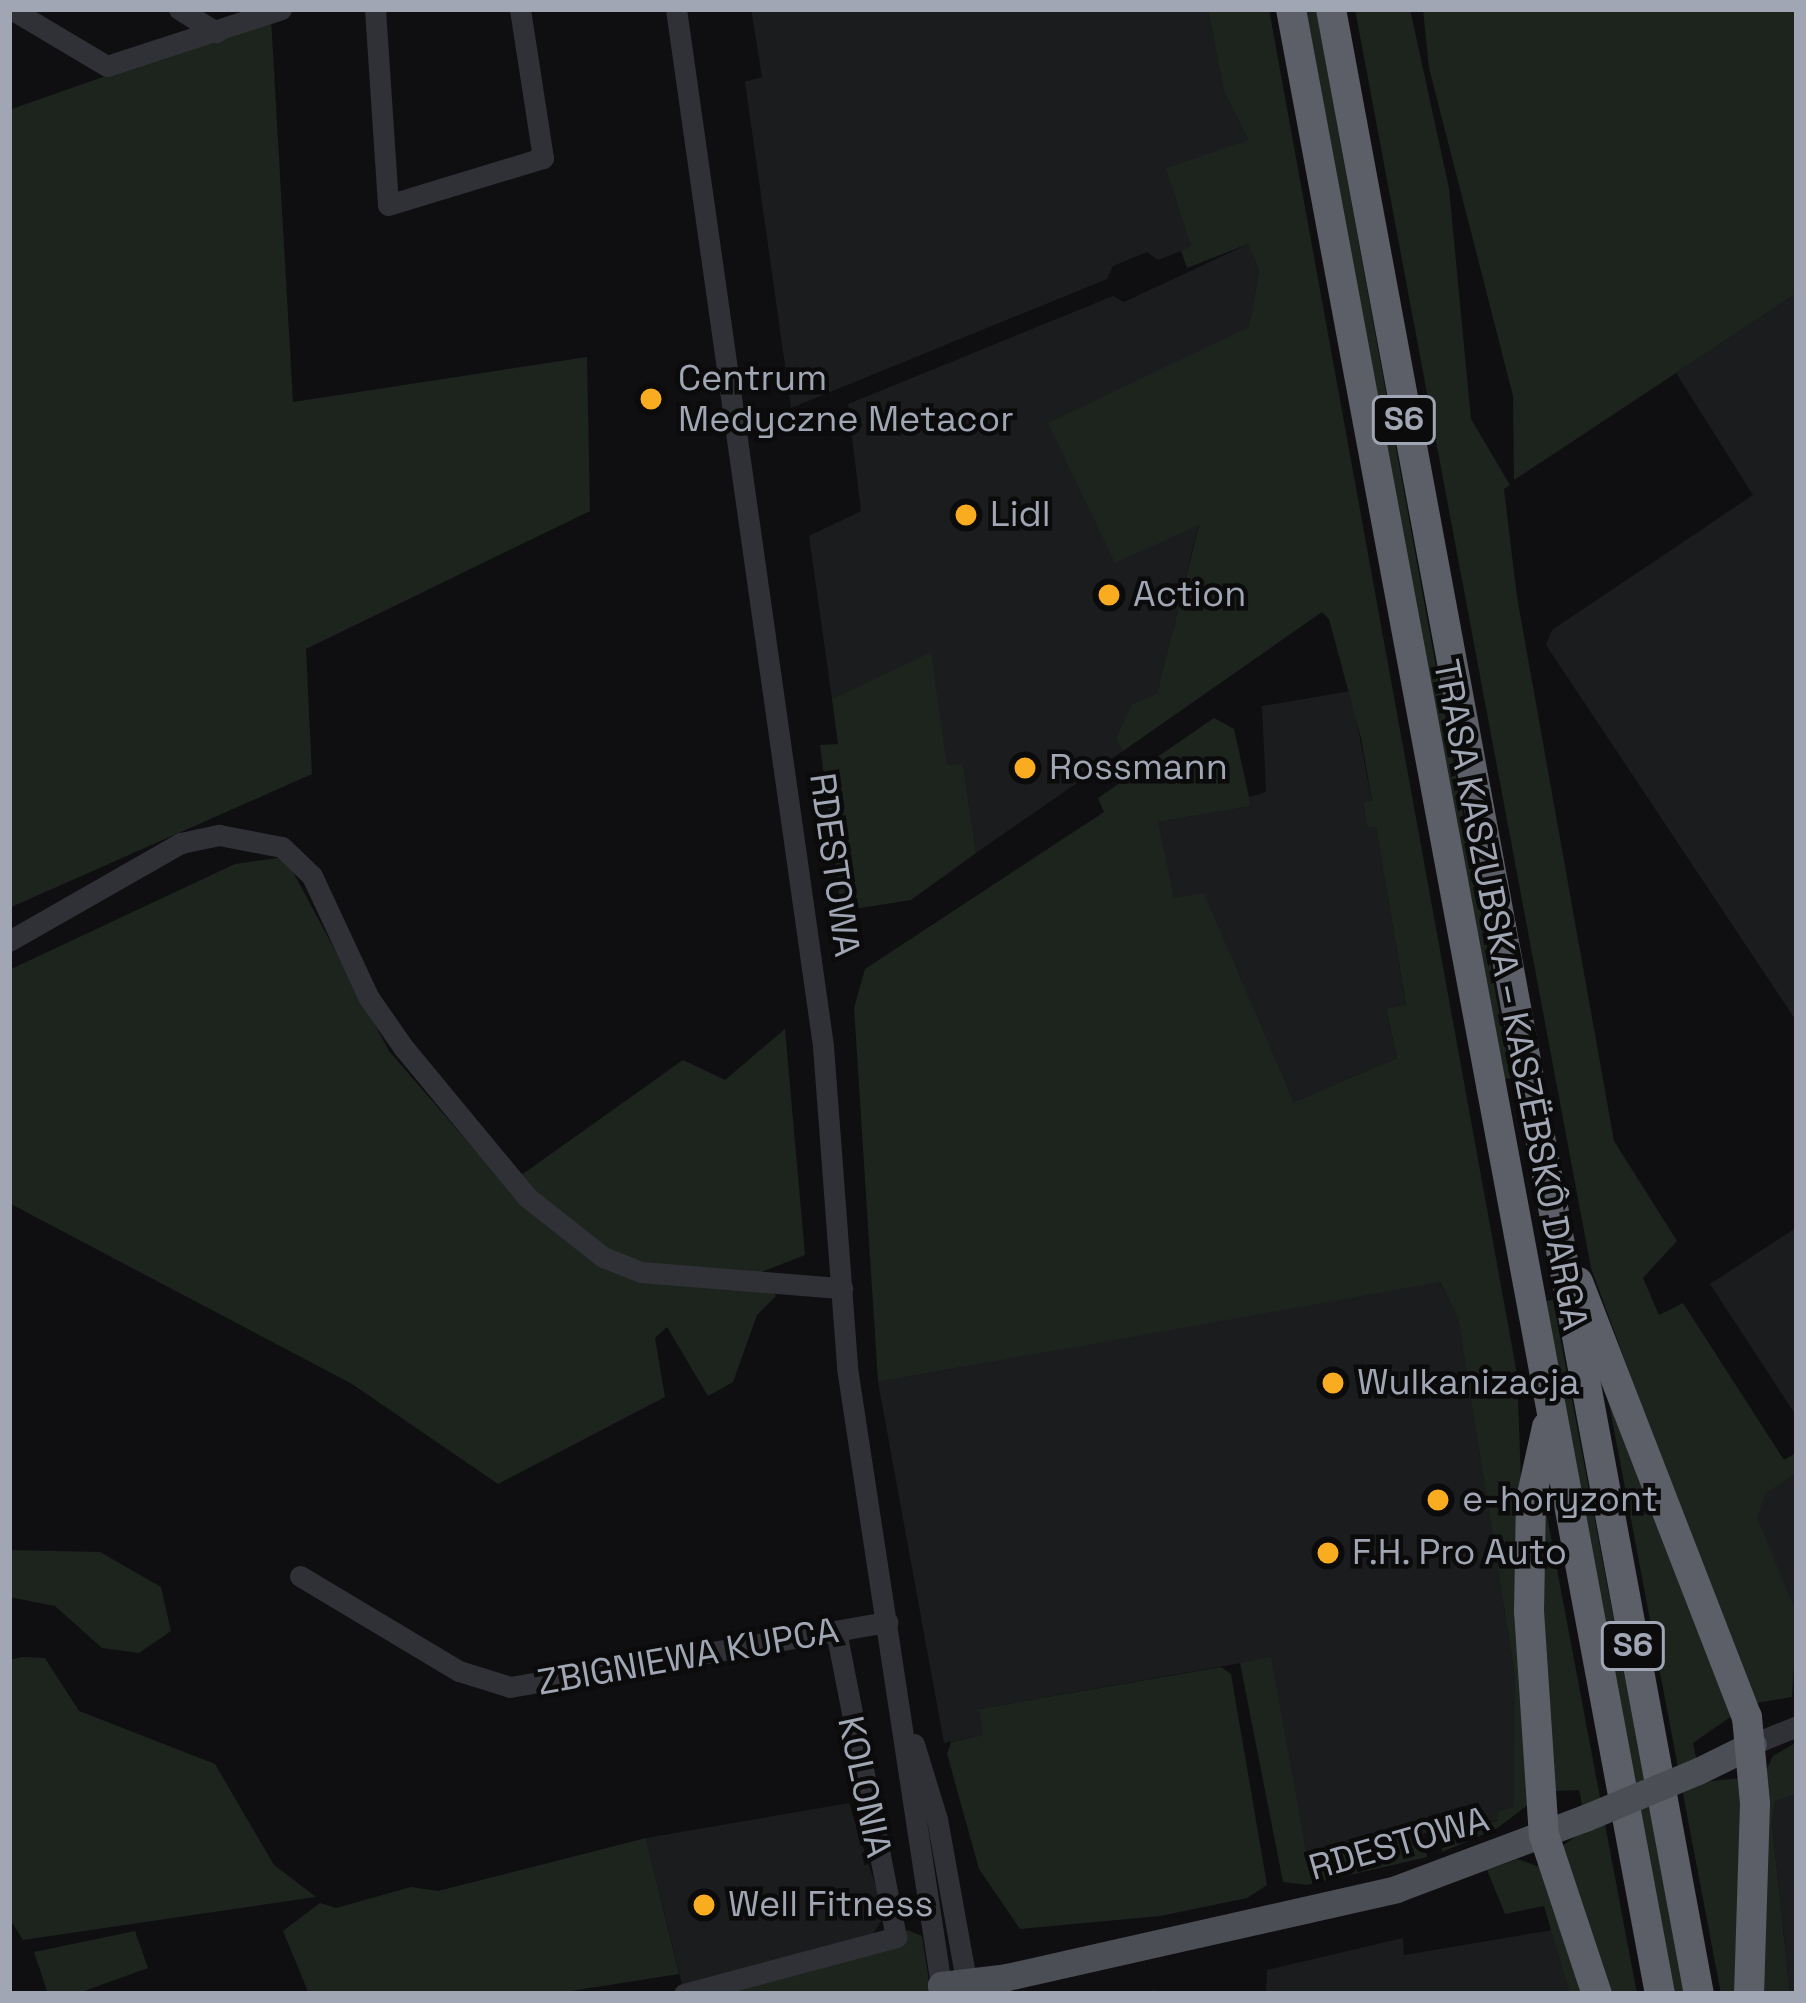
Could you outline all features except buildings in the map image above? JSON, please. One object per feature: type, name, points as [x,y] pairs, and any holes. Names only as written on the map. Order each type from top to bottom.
[{"type":"highway","name":"TRASA KASZUBSKA – KASZËBSKÔ DARGA","points":[[1292,9],[1660,1994]]},
{"type":"highway","name":"TRASA KASZUBSKA – KASZËBSKÔ DARGA","points":[[1331,9],[1699,1994]]},
{"type":"highway","points":[[1550,1209],[1753,1744],[1749,1994]]},
{"type":"highway","points":[[1550,1415],[1531,1499],[1529,1611],[1544,1835],[1597,1994]]},
{"type":"main road","name":"RDESTOWA","points":[[955,1988],[1015,1964],[1050,1964],[1396,1889],[1544,1835],[1753,1744]]},
{"type":"street","points":[[10,9],[107,66],[281,9]]},
{"type":"street","points":[[179,9],[215,32]]},
{"type":"street","points":[[375,9],[388,206],[543,158],[520,9]]},
{"type":"street","name":"RDESTOWA","points":[[676,9],[823,1046],[842,1288],[887,1622],[908,1732],[937,1819],[955,1988]]},
{"type":"street","points":[[9,941],[181,843],[219,835],[282,847],[312,876],[369,998],[403,1047],[527,1197],[603,1257],[641,1272],[842,1288]]},
{"type":"street","name":"ZBIGNIEWA KUPCA","points":[[300,1576],[460,1672],[510,1687],[887,1622]]},
{"type":"street","name":"KOLONIA","points":[[684,1994],[896,1937],[836,1632]]},
{"type":"street","points":[[1753,1744],[1797,1726]]},
{"type":"shaded area","points":[[751,9],[1208,9],[1224,92],[1250,141],[1191,247],[1158,260],[1147,252],[1113,266],[1107,279],[791,408],[745,82],[762,77]]},
{"type":"shaded area","points":[[1208,9],[1269,9],[1517,1374],[1533,1801],[1496,1829],[1442,1852],[1441,1831],[1497,1821],[1498,1812],[1514,1807],[1515,1677],[1458,1317],[1440,1282],[878,1382],[854,1008],[865,969],[1104,812],[1098,798],[1214,718],[1234,729],[1251,806],[1158,822],[1174,898],[1204,893],[1294,1102],[1397,1058],[1386,1009],[1406,1005],[1376,827],[1367,827],[1363,803],[1372,801],[1361,738],[1329,619],[1322,612],[1123,751],[1116,739],[1132,704],[1157,694],[1199,525],[1115,563],[1048,423],[1249,327],[1259,271],[1248,244],[1187,268],[1181,251],[1191,246],[1166,168],[1249,140],[1224,92]]},
{"type":"shaded area","points":[[1306,9],[1316,9],[1511,1078],[1501,1080]]},
{"type":"shaded area","points":[[1355,9],[1410,9],[1449,188],[1471,419],[1510,485],[1504,489],[1517,597],[1614,1141],[1677,1241],[1643,1278],[1659,1315],[1683,1303],[1784,1460],[1797,1452],[1797,1472],[1765,1494],[1757,1518],[1797,1614],[1792,1697],[1751,1704],[1591,1268]]},
{"type":"shaded area","points":[[1423,9],[1797,9],[1797,293],[1514,480],[1513,396],[1429,68]]},
{"type":"shaded area","points":[[271,18],[293,402],[587,357],[590,511],[306,649],[312,774],[9,908],[9,110]]},
{"type":"shaded area","points":[[1248,244],[1259,271],[1249,328],[1049,423],[1199,523],[1157,695],[1117,738],[1123,751],[976,853],[963,765],[947,766],[930,653],[832,699],[809,536],[861,511],[848,404],[1113,296],[1124,302]]},
{"type":"shaded area","points":[[1797,293],[1797,1022],[1546,645],[1552,630],[1753,495],[1676,373]]},
{"type":"shaded area","points":[[931,652],[947,765],[963,764],[976,853],[911,900],[841,911],[820,745],[838,744],[832,699]]},
{"type":"shaded area","points":[[1351,691],[1372,802],[1363,804],[1367,827],[1376,826],[1406,1006],[1386,1010],[1397,1058],[1294,1102],[1204,894],[1174,899],[1157,822],[1251,806],[1249,797],[1266,792],[1262,706]]},
{"type":"shaded area","points":[[285,857],[389,1051],[506,1186],[683,1060],[725,1080],[785,1029],[805,1255],[759,1273],[776,1296],[757,1315],[733,1382],[708,1396],[667,1327],[655,1338],[665,1397],[498,1484],[352,1384],[9,1203],[9,970],[235,864]]},
{"type":"shaded area","points":[[1797,1227],[1797,1417],[1710,1284]]},
{"type":"shaded area","points":[[1439,1281],[1458,1316],[1515,1677],[1515,1808],[1498,1820],[1307,1855],[1270,1658],[979,1709],[984,1735],[944,1743],[878,1382]]},
{"type":"shaded area","points":[[1553,1300],[1685,1994],[1674,1994],[1542,1301]]},
{"type":"shaded area","points":[[1607,1393],[1736,1713],[1693,1743],[1701,1782],[1742,1778],[1741,1994],[1721,1994]]},
{"type":"shaded area","points":[[1732,1426],[1773,1487],[1797,1472],[1797,1673]]},
{"type":"shaded area","points":[[1544,1500],[1637,1994],[1605,1994],[1559,1848],[1587,1829],[1579,1790],[1553,1791],[1544,1709]]},
{"type":"shaded area","points":[[9,1550],[100,1552],[161,1587],[171,1631],[139,1653],[102,1648],[55,1606],[9,1597]]},
{"type":"shaded area","points":[[1271,1657],[1307,1855],[1423,1834],[1427,1857],[1307,1885],[1283,1882],[1240,1663]]},
{"type":"shaded area","points":[[45,1658],[79,1711],[215,1764],[274,1865],[316,1897],[23,1940],[9,1918],[9,1660]]},
{"type":"shaded area","points":[[1221,1667],[1231,1674],[1267,1885],[1247,1898],[1160,1916],[1020,1929],[979,1869],[947,1754],[951,1742],[983,1735],[979,1709]]},
{"type":"shaded area","points":[[1797,1742],[1797,1793],[1775,1802],[1772,1824],[1790,1994],[1756,1994],[1764,1775],[1773,1756]]},
{"type":"shaded area","points":[[1797,1793],[1797,1994],[1790,1994],[1772,1824],[1775,1802]]},
{"type":"shaded area","points":[[849,1803],[885,1915],[867,1943],[683,1989],[646,1838]]},
{"type":"shaded area","points":[[646,1838],[679,1974],[552,1994],[309,1994],[283,1931],[320,1903],[336,1908],[411,1887],[438,1891]]},
{"type":"shaded area","points":[[1518,1859],[1542,1868],[1589,1994],[1570,1994],[1544,1906],[1505,1914],[1487,1870]]},
{"type":"shaded area","points":[[907,1930],[922,1936],[931,1994],[708,1994]]},
{"type":"shaded area","points":[[1553,1930],[1570,1994],[1266,1994],[1267,1970],[1403,1938],[1404,1955]]},
{"type":"shaded area","points":[[135,1931],[148,1968],[76,1994],[48,1994],[34,1952]]},
{"type":"place","name":"Centrum Medyczne Metacor","points":[[651,399]]},
{"type":"place","name":"Lidl","points":[[966,515]]},
{"type":"place","name":"Action","points":[[1109,595]]},
{"type":"place","name":"Rossmann","points":[[1025,768]]},
{"type":"place","name":"Wulkanizacja","points":[[1333,1383]]},
{"type":"place","name":"e-horyzont","points":[[1438,1500]]},
{"type":"place","name":"F.H. Pro Auto","points":[[1328,1553]]},
{"type":"place","name":"Well Fitness","points":[[704,1905]]}]
